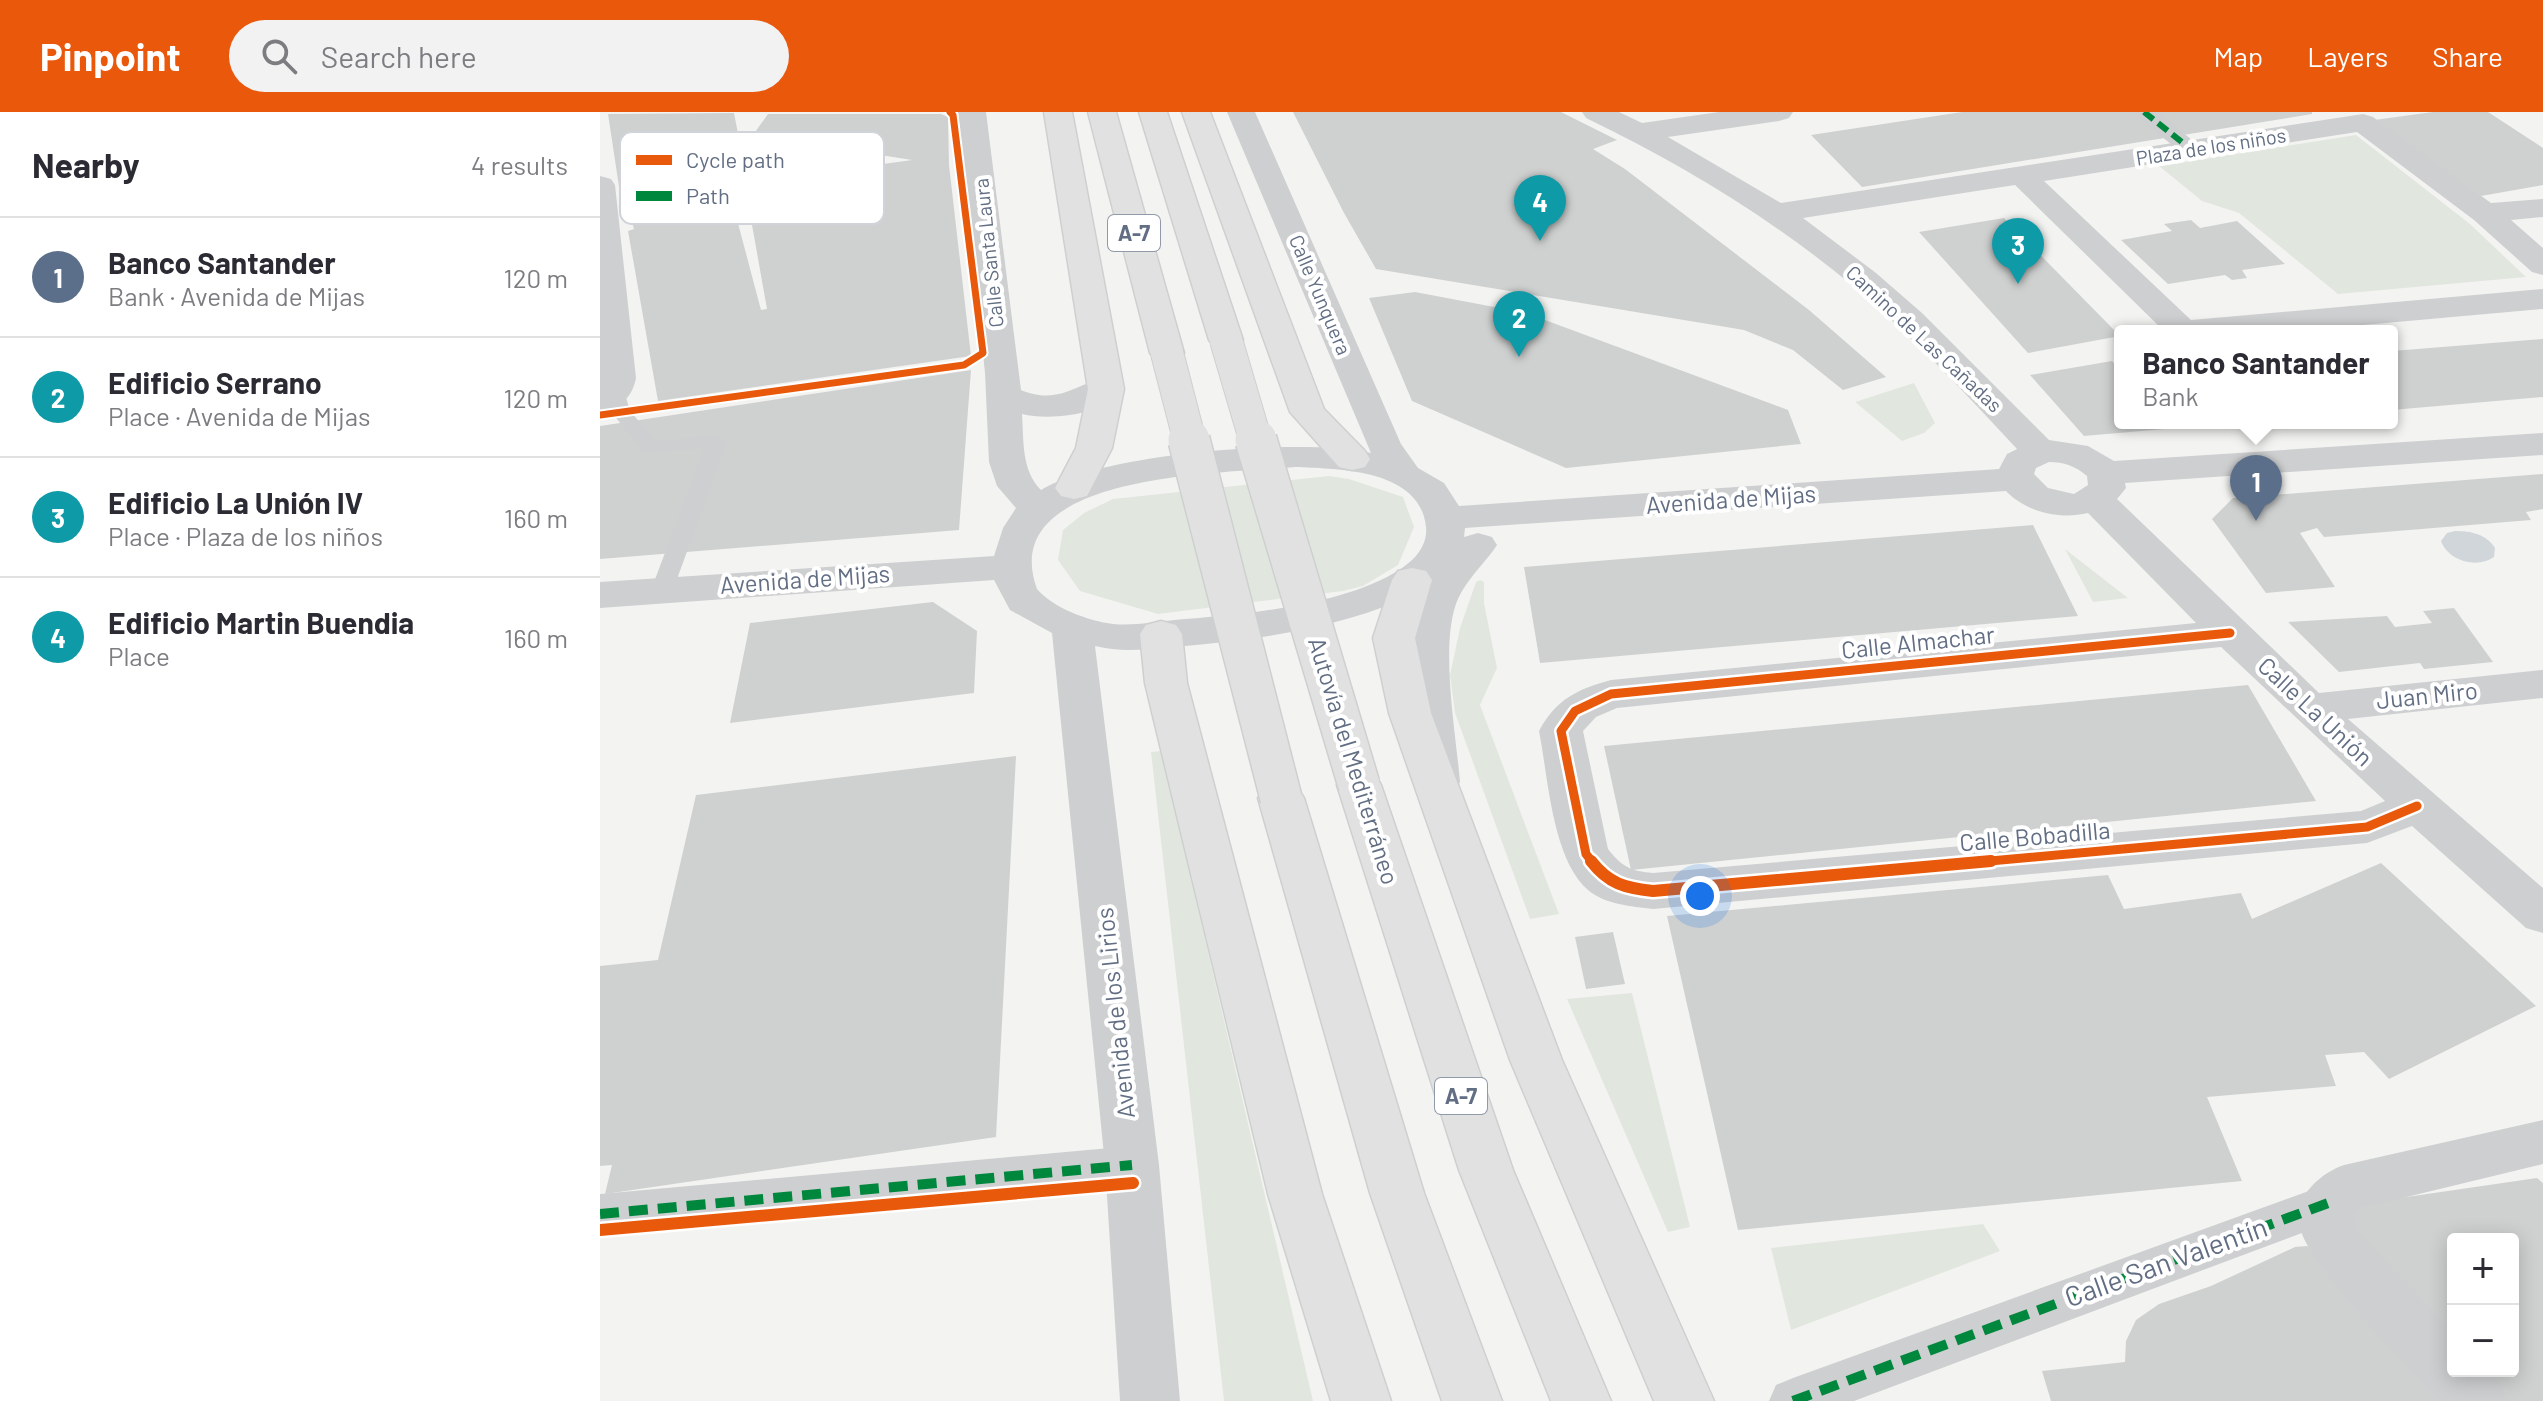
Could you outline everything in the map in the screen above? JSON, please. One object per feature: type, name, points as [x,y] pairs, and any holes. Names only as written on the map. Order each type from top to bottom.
[{"type":"highway","points":[[1058,112],[1106,389],[1094,448],[1074,488]]},
{"type":"highway","name":"A-7","points":[[1102,112],[1281,798],[1397,1193],[1472,1401]]},
{"type":"highway","name":"Autovía del Mediterráneo","points":[[1153,112],[1226,340],[1359,785],[1486,1170],[1581,1401]]},
{"type":"highway","points":[[1196,112],[1308,412],[1352,459]]},
{"type":"highway","points":[[1412,580],[1394,638],[1410,713],[1536,1060],[1684,1401]]},
{"type":"highway","points":[[1161,634],[1166,683],[1295,1194],[1361,1401]]},
{"type":"street","name":"Calle Santa Laura","points":[[972,112],[1002,373],[1007,462],[1016,486],[1038,509]]},
{"type":"street","name":"Calle Yunquera","points":[[1241,112],[1383,445],[1404,474]]},
{"type":"street","name":"Camino de Las Cañadas","points":[[1596,112],[1640,132],[1776,213],[1866,281],[2027,465]]},
{"type":"street","points":[[1640,132],[1779,112]]},
{"type":"street","points":[[2144,112],[2192,150]]},
{"type":"street","name":"Plaza de los niños","points":[[1776,213],[2363,123],[2485,213],[2543,265]]},
{"type":"street","points":[[2023,177],[2177,325]]},
{"type":"street","points":[[600,185],[619,378],[608,397]]},
{"type":"street","points":[[2485,213],[2543,208]]},
{"type":"street","points":[[2250,325],[2543,299]]},
{"type":"street","points":[[1002,395],[1030,407],[1052,408],[1078,402],[1106,389]]},
{"type":"street","points":[[2100,486],[2097,464],[2070,452],[2027,465],[2030,494],[2056,504],[2084,503],[2100,486],[2543,444]]},
{"type":"street","points":[[1295,456],[1352,459],[1404,474],[1433,494],[1447,518],[1446,537],[1435,559],[1412,580],[1347,607],[1252,627],[1112,637],[1072,626],[1024,601],[1010,567],[1022,526],[1038,509],[1074,488],[1143,473],[1295,456]]},
{"type":"street","name":"Avenida de Mijas","points":[[1447,518],[1535,514],[2027,465]]},
{"type":"street","name":"Calle La Unión","points":[[2100,486],[2230,633],[2417,806],[2543,915]]},
{"type":"street","points":[[1438,789],[1431,641],[1434,609],[1448,582],[1469,553],[1508,523],[1535,514]]},
{"type":"street","name":"Avenida de Mijas","points":[[600,595],[1010,567]]},
{"type":"street","name":"Avenida de los Lirios","points":[[1072,626],[1132,1165],[1150,1401]]},
{"type":"street","name":"Calle Almachar","points":[[1653,891],[1624,888],[1604,877],[1586,854],[1561,731],[1567,718],[1580,705],[1611,694],[2230,633]]},
{"type":"street","name":"Juan Miro","points":[[2311,708],[2543,684]]},
{"type":"street","name":"Calle Bobadilla","points":[[1653,891],[2367,827],[2417,806]]},
{"type":"street","name":"Calle San Valentín","points":[[1793,1401],[2331,1202],[2344,1188],[2541,1145]]},
{"type":"street","points":[[600,1214],[1132,1165]]},
{"type":"street","points":[[2331,1202],[2326,1223],[2338,1248],[2478,1401]]},
{"type":"lane","points":[[608,397],[651,447],[717,442],[662,590]]},
{"type":"shaded area","points":[[2356,135],[2470,224],[2526,277],[2338,294],[2239,213],[2202,201],[2159,166]]},
{"type":"shaded area","points":[[1914,383],[1935,423],[1924,433],[1902,441],[1855,402]]},
{"type":"shaded area","points":[[1329,476],[1349,479],[1403,497],[1414,527],[1398,565],[1363,586],[1158,614],[1080,591],[1058,560],[1063,530],[1084,513],[1113,499]]},
{"type":"shaded area","points":[[2455,531],[2483,536],[2495,548],[2494,557],[2472,562],[2450,554],[2441,541],[2447,533]]},
{"type":"shaded area","points":[[2065,549],[2128,598],[2093,602]]},
{"type":"shaded area","points":[[1476,582],[1484,582],[1484,603],[1497,668],[1480,705],[1559,914],[1530,919],[1455,713],[1450,675],[1460,628]]},
{"type":"shaded area","points":[[1161,751],[1313,1401],[1224,1401],[1151,752]]},
{"type":"shaded area","points":[[1632,993],[1690,1227],[1668,1232],[1567,999]]},
{"type":"shaded area","points":[[1983,1224],[2000,1251],[1791,1330],[1771,1248]]},
{"type":"building","points":[[1293,112],[1561,112],[1617,140],[1593,149],[1625,169],[1809,310],[1886,377],[1843,390],[1793,350],[1744,330],[1376,269]]},
{"type":"building","points":[[1962,112],[2312,114],[1862,187],[1811,135]]},
{"type":"building","points":[[2433,112],[2488,112],[2543,148],[2543,185],[2481,196],[2374,120]]},
{"type":"building","points":[[734,113],[738,132],[620,132],[620,193],[608,114]]},
{"type":"building","points":[[768,114],[941,114],[948,117],[949,165],[971,356],[658,401],[628,231],[634,229],[633,224],[738,224],[761,310],[767,309],[752,225],[884,224],[884,164],[912,160],[884,156],[884,132],[755,132]]},
{"type":"building","points":[[2004,218],[2114,330],[2114,337],[2028,353],[1919,232]]},
{"type":"building","points":[[2191,220],[2200,228],[2237,221],[2285,264],[2242,270],[2247,278],[2232,280],[2225,275],[2168,284],[2121,240],[2172,231],[2164,224]]},
{"type":"building","points":[[1415,292],[1526,313],[1788,410],[1801,444],[1566,468],[1412,401],[1369,298]]},
{"type":"building","points":[[2543,339],[2543,397],[2398,409],[2398,351]]},
{"type":"building","points":[[2112,361],[2114,429],[2165,429],[2084,436],[2030,375]]},
{"type":"building","points":[[971,370],[959,530],[600,559],[600,426]]},
{"type":"building","points":[[2543,474],[2543,509],[2526,512],[2531,520],[2324,537],[2317,528],[2300,533],[2335,587],[2266,593],[2212,519],[2233,498]]},
{"type":"building","points":[[2033,525],[2078,616],[1540,663],[1524,567]]},
{"type":"building","points":[[933,602],[977,631],[974,693],[730,723],[750,623]]},
{"type":"building","points":[[2454,608],[2493,662],[2424,669],[2420,663],[2339,672],[2288,622],[2387,616],[2395,627],[2432,623],[2423,611]]},
{"type":"building","points":[[2248,685],[2316,801],[1631,870],[1604,746]]},
{"type":"building","points":[[1016,756],[996,1137],[605,1194],[612,1165],[600,1166],[600,966],[658,960],[696,795]]},
{"type":"building","points":[[2381,863],[2536,1006],[2389,1079],[2364,1052],[2325,1055],[2336,1086],[2207,1097],[2242,1181],[1738,1230],[1667,916],[2108,875],[2124,909],[2241,893],[2252,919]]},
{"type":"building","points":[[1613,932],[1625,984],[1586,989],[1575,937]]},
{"type":"building","points":[[2537,1178],[2543,1183],[2543,1401],[2507,1401],[2485,1377],[2519,1377],[2519,1233],[2447,1233],[2447,1335],[2355,1234],[2353,1219],[2357,1210],[2372,1202]]},
{"type":"building","points":[[2307,1246],[2320,1254],[2448,1401],[2051,1401],[2042,1371],[2125,1362],[2126,1341],[2136,1320],[2159,1304],[2211,1286],[2295,1247]]},
{"type":"marked path","points":[[2144,112],[2192,150]]},
{"type":"marked path","points":[[600,1214],[1132,1165]]},
{"type":"marked path","points":[[1793,1401],[2331,1202]]},
{"type":"cycle path","points":[[600,415],[964,365],[983,353],[953,115],[950,112]]},
{"type":"cycle path","points":[[2230,633],[1611,694],[1575,711],[1561,731],[1586,854],[1604,877],[1624,888],[1653,891],[2367,827],[2417,806]]},
{"type":"cycle path","points":[[600,1230],[1133,1183]]},
{"type":"place","name":"Edificio Martin Buendia","points":[[1540,241]]},
{"type":"place","name":"Edificio La Unión IV","points":[[2018,284]]},
{"type":"place","name":"Edificio Serrano","points":[[1519,357]]},
{"type":"place","name":"Banco Santander","points":[[2256,521]]}]
